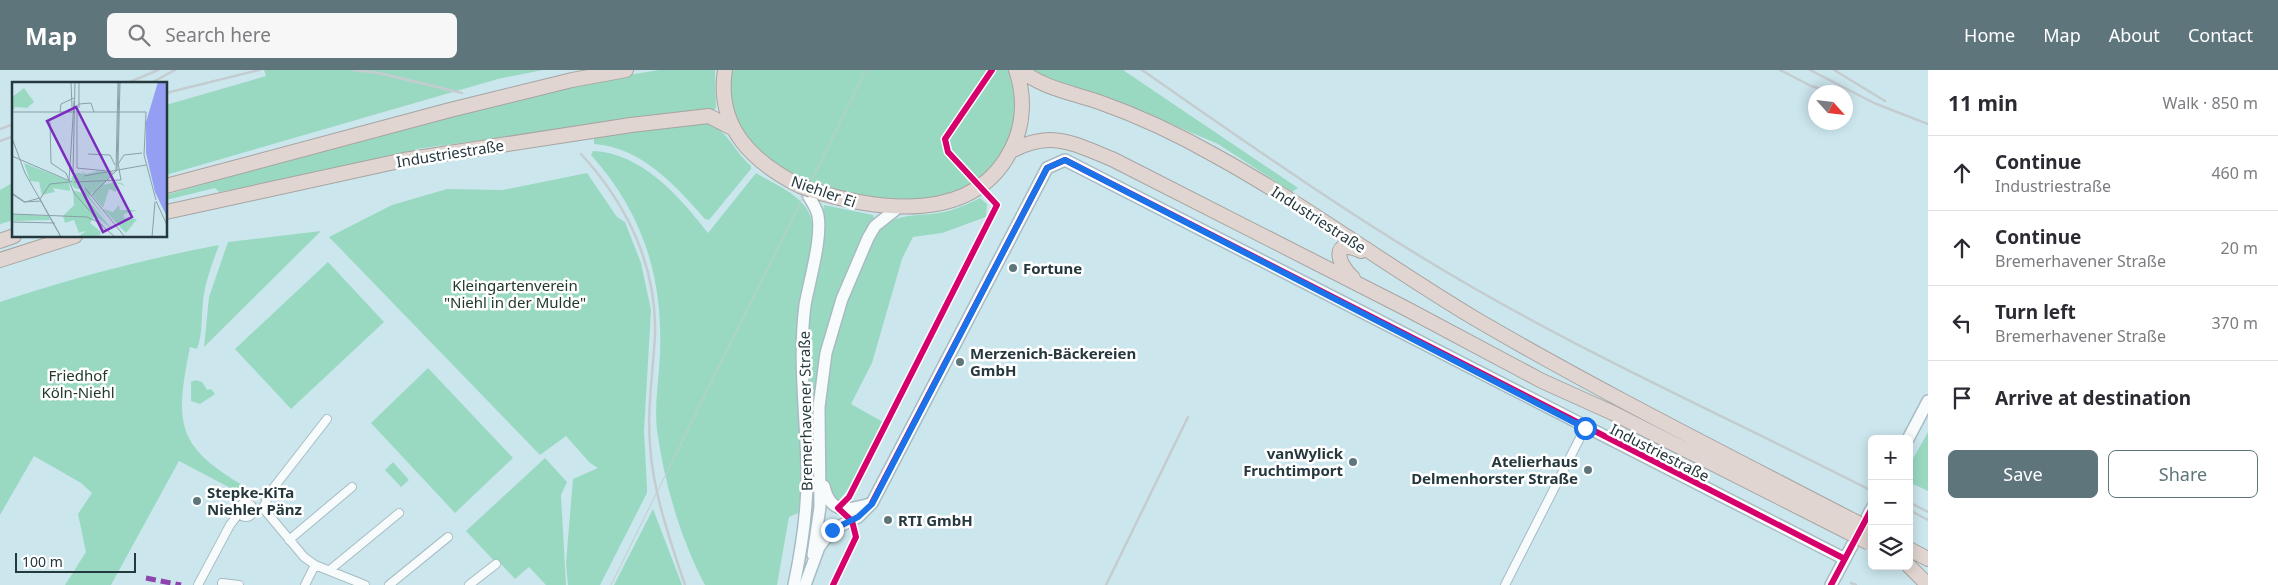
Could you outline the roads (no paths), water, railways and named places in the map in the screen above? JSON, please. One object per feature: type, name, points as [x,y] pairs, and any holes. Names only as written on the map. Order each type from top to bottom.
[{"type":"highway","points":[[168,185],[450,110],[572,80],[626,70]]},
{"type":"highway","name":"Niehler Ei","points":[[725,70],[725,103],[734,129],[761,163],[806,190],[863,204],[899,207],[940,204],[956,199],[980,186],[1002,165],[1011,151],[1018,133],[1022,112],[1022,92],[1016,70]]},
{"type":"highway","name":"Industriestraße","points":[[1020,70],[1037,82],[1101,102],[1140,118],[1214,154],[1274,190],[1387,264],[1563,369],[1868,537]]},
{"type":"highway","name":"Industriestraße","points":[[168,212],[404,160],[640,123],[709,116],[734,129]]},
{"type":"highway","name":"Industriestraße","points":[[1011,151],[1031,141],[1045,139],[1064,142],[1094,152],[1138,171],[1542,381],[1849,526]]},
{"type":"highway","points":[[0,241],[12,237]]},
{"type":"highway","points":[[0,260],[69,238]]},
{"type":"highway","points":[[1367,290],[1341,266],[1338,254],[1341,249],[1354,248],[1387,264]]},
{"type":"highway","points":[[1913,558],[1928,558]]},
{"type":"highway","points":[[1913,560],[1928,573]]},
{"type":"highway","points":[[1913,562],[1928,585]]},
{"type":"street","name":"Bremerhavener Straße","points":[[805,585],[819,547],[832,530],[858,517],[872,504],[1047,168],[1065,160],[1091,172]]},
{"type":"street","name":"Industriestraße","points":[[1091,172],[1585,428],[1845,559]]},
{"type":"street","name":"Bremerhavener Straße","points":[[794,585],[806,510],[808,470],[802,374],[803,335],[819,221],[818,212],[806,190]]},
{"type":"street","name":"Bremerhavener Straße","points":[[811,566],[817,528],[821,474],[820,398],[832,326],[868,238],[875,226],[899,207]]},
{"type":"street","points":[[1910,435],[1928,401]]},
{"type":"street","points":[[198,585],[230,525],[239,513],[239,508],[244,503],[251,504],[254,510],[262,508],[271,491],[327,418]]},
{"type":"street","points":[[1505,585],[1585,428]]},
{"type":"street","name":"Bremerhavener Straße","points":[[821,474],[826,498],[838,508],[854,509],[872,504]]},
{"type":"street","points":[[289,540],[352,487]]},
{"type":"street","points":[[262,508],[289,540],[315,565],[365,585]]},
{"type":"street","name":"Bremerhavener Straße","points":[[806,510],[811,522],[817,528]]},
{"type":"street","points":[[331,570],[400,513]]},
{"type":"street","points":[[1832,585],[1868,516]]},
{"type":"street","points":[[817,528],[832,530]]},
{"type":"street","points":[[389,585],[448,537]]},
{"type":"street","points":[[469,585],[496,564]]},
{"type":"street","points":[[305,585],[315,565]]},
{"type":"street","points":[[222,583],[239,585]]},
{"type":"tram line","points":[[611,585],[866,70]]},
{"type":"railway","points":[[130,82],[158,70]]},
{"type":"railway","points":[[153,82],[175,70]]},
{"type":"railway","points":[[168,93],[259,70]]},
{"type":"railway","points":[[353,70],[379,73],[462,93]]},
{"type":"railway","points":[[1142,70],[1339,205],[1419,256],[1510,309],[1613,363],[1868,489]]},
{"type":"railway","points":[[1780,70],[1809,85]]},
{"type":"railway","points":[[1810,70],[1874,103],[1928,124]]},
{"type":"railway","points":[[1834,70],[1885,101]]},
{"type":"railway","points":[[0,129],[12,125]]},
{"type":"railway","points":[[0,141],[12,137]]},
{"type":"railway","points":[[581,154],[597,173],[625,215],[645,261],[651,285],[655,335],[649,418],[652,463],[658,499],[685,585]]},
{"type":"railway","points":[[1106,585],[1188,417]]},
{"type":"railway","points":[[1913,504],[1928,512]]},
{"type":"railway","points":[[1913,512],[1928,520]]},
{"type":"railway","points":[[1851,583],[1856,585]]},
{"type":"place","name":"Fortune","points":[[1013,268]]},
{"type":"place","name":"Merzenich-Bäckereien GmbH","points":[[960,362]]},
{"type":"place","name":"vanWylick Fruchtimport","points":[[1353,462]]},
{"type":"place","name":"Atelierhaus Delmenhorster Straße","points":[[1588,470]]},
{"type":"place","name":"Stepke-KiTa Niehler Pänz","points":[[197,501]]},
{"type":"place","name":"RTI GmbH","points":[[888,520]]},
{"type":"park label","name":"Kleingartenverein \"Niehl in der Mulde\"","points":[[515,294]]},
{"type":"park label","name":"Friedhof Köln-Niehl","points":[[78,384]]}]
